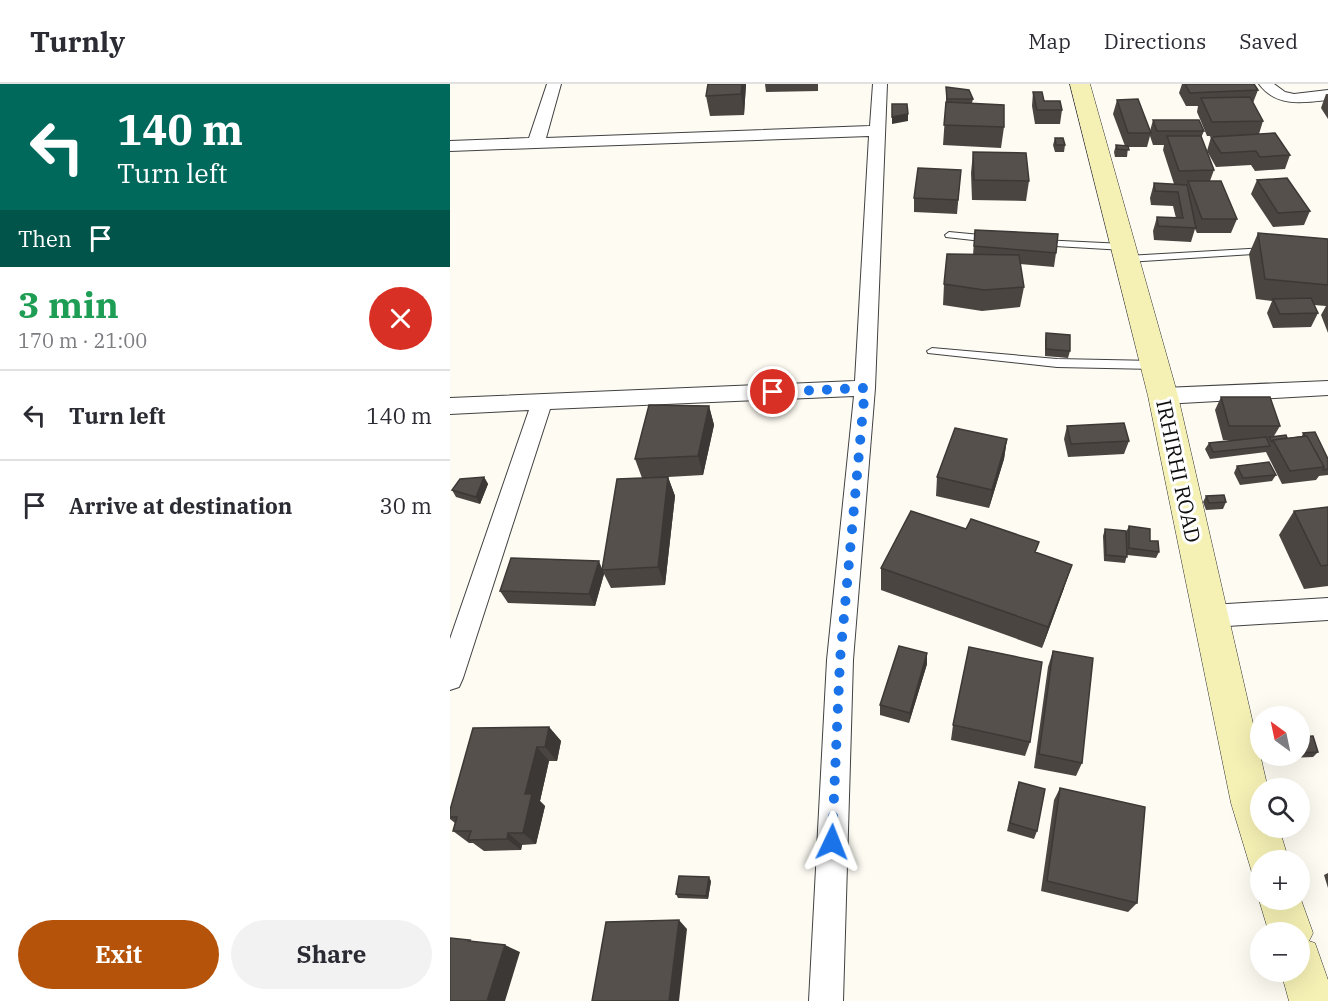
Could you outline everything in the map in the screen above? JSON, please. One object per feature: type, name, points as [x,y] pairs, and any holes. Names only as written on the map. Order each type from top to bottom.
[{"type":"street","points":[[536,143],[554,84]]},
{"type":"street","points":[[826,1001],[840,660],[865,388],[880,84]]},
{"type":"street","name":"IRHIRHI ROAD","points":[[1080,84],[1163,396],[1251,803],[1266,850]]},
{"type":"street","points":[[1266,84],[1279,96],[1292,99],[1328,95]]},
{"type":"street","points":[[450,146],[877,131]]},
{"type":"street","points":[[450,406],[865,388]]},
{"type":"street","points":[[1163,396],[1328,388]]},
{"type":"street","points":[[450,678],[542,402]]},
{"type":"street","points":[[1211,616],[1328,609]]},
{"type":"street","points":[[1306,982],[1312,1001]]},
{"type":"lane","points":[[949,235],[1002,240]]},
{"type":"lane","points":[[1034,243],[1125,253],[1282,250]]},
{"type":"lane","points":[[932,351],[1057,363],[1155,365]]},
{"type":"building","points":[[708,84],[742,84],[741,94],[706,96]]},
{"type":"building","points":[[1185,84],[1254,84],[1258,90],[1190,93]]},
{"type":"building","points":[[946,87],[969,90],[973,99],[947,99]]},
{"type":"building","points":[[1033,92],[1042,92],[1044,101],[1060,101],[1062,110],[1037,110]]},
{"type":"building","points":[[1250,97],[1263,121],[1212,122],[1201,98]]},
{"type":"building","points":[[1138,99],[1151,133],[1128,133],[1117,100]]},
{"type":"building","points":[[946,102],[1004,105],[1004,127],[944,125]]},
{"type":"building","points":[[892,104],[907,104],[908,114],[892,117]]},
{"type":"building","points":[[1153,120],[1199,120],[1204,131],[1157,131]]},
{"type":"building","points":[[1275,133],[1290,155],[1260,157],[1256,151],[1221,153],[1211,137]]},
{"type":"building","points":[[1167,136],[1201,136],[1214,170],[1179,171]]},
{"type":"building","points":[[1055,138],[1063,138],[1065,145],[1056,145]]},
{"type":"building","points":[[1116,145],[1128,146],[1129,150],[1117,149]]},
{"type":"building","points":[[973,152],[1026,153],[1029,181],[974,180]]},
{"type":"building","points":[[918,168],[961,170],[958,200],[914,198]]},
{"type":"building","points":[[1287,178],[1310,211],[1278,213],[1257,180]]},
{"type":"building","points":[[1188,181],[1221,181],[1237,219],[1202,219]]},
{"type":"building","points":[[1154,183],[1187,185],[1196,228],[1158,226],[1157,217],[1183,218],[1178,192],[1155,191]]},
{"type":"building","points":[[975,230],[1058,234],[1056,253],[974,246]]},
{"type":"building","points":[[1258,233],[1328,239],[1328,285],[1265,279]]},
{"type":"building","points":[[947,254],[1019,255],[1024,287],[984,290],[944,284]]},
{"type":"building","points":[[1311,298],[1318,313],[1280,314],[1273,299]]},
{"type":"building","points":[[1046,333],[1070,335],[1070,351],[1046,349]]},
{"type":"building","points":[[1221,397],[1270,397],[1280,426],[1229,426]]},
{"type":"building","points":[[649,405],[709,406],[698,456],[635,459]]},
{"type":"building","points":[[1124,423],[1129,441],[1071,444],[1067,426]]},
{"type":"building","points":[[955,428],[1007,439],[992,490],[937,477]]},
{"type":"building","points":[[1315,432],[1328,459],[1328,469],[1323,470],[1324,467],[1307,436],[1303,433]]},
{"type":"building","points":[[1286,435],[1287,438],[1272,442],[1269,437]]},
{"type":"building","points":[[1307,436],[1324,467],[1290,471],[1273,440]]},
{"type":"building","points":[[1266,437],[1270,446],[1213,452],[1209,443]]},
{"type":"building","points":[[1269,462],[1276,475],[1243,478],[1237,466]]},
{"type":"building","points":[[484,477],[476,497],[452,490],[460,479]]},
{"type":"building","points":[[668,477],[658,567],[602,570],[617,479]]},
{"type":"building","points":[[1224,495],[1226,502],[1209,503],[1206,496]]},
{"type":"building","points":[[1328,507],[1328,565],[1321,566],[1294,511]]},
{"type":"building","points":[[911,511],[966,529],[971,519],[1039,542],[1035,552],[1072,565],[1048,627],[881,568]]},
{"type":"building","points":[[1129,526],[1150,529],[1150,541],[1158,541],[1159,552],[1129,548]]},
{"type":"building","points":[[1105,529],[1126,531],[1127,557],[1106,555]]},
{"type":"building","points":[[511,558],[599,561],[589,594],[500,591]]},
{"type":"building","points":[[899,646],[927,653],[910,713],[880,705]]},
{"type":"building","points":[[969,647],[1042,662],[1030,742],[953,725]]},
{"type":"building","points":[[1053,651],[1093,658],[1082,763],[1039,754]]},
{"type":"building","points":[[549,727],[545,747],[537,747],[525,794],[532,794],[523,833],[508,833],[507,839],[468,840],[471,831],[453,831],[457,817],[450,817],[450,810],[473,728]]},
{"type":"building","points":[[1310,736],[1313,736],[1318,752],[1310,752]]},
{"type":"building","points":[[1019,782],[1045,789],[1037,831],[1010,823]]},
{"type":"building","points":[[1060,788],[1145,807],[1137,903],[1047,881]]},
{"type":"building","points":[[679,876],[709,877],[706,896],[676,894]]},
{"type":"building","points":[[679,920],[669,1001],[592,1001],[606,922]]},
{"type":"building","points":[[450,938],[505,945],[487,1001],[450,1001]]},
{"type":"route","points":[[773,392],[865,388],[840,660],[832,842]]}]
